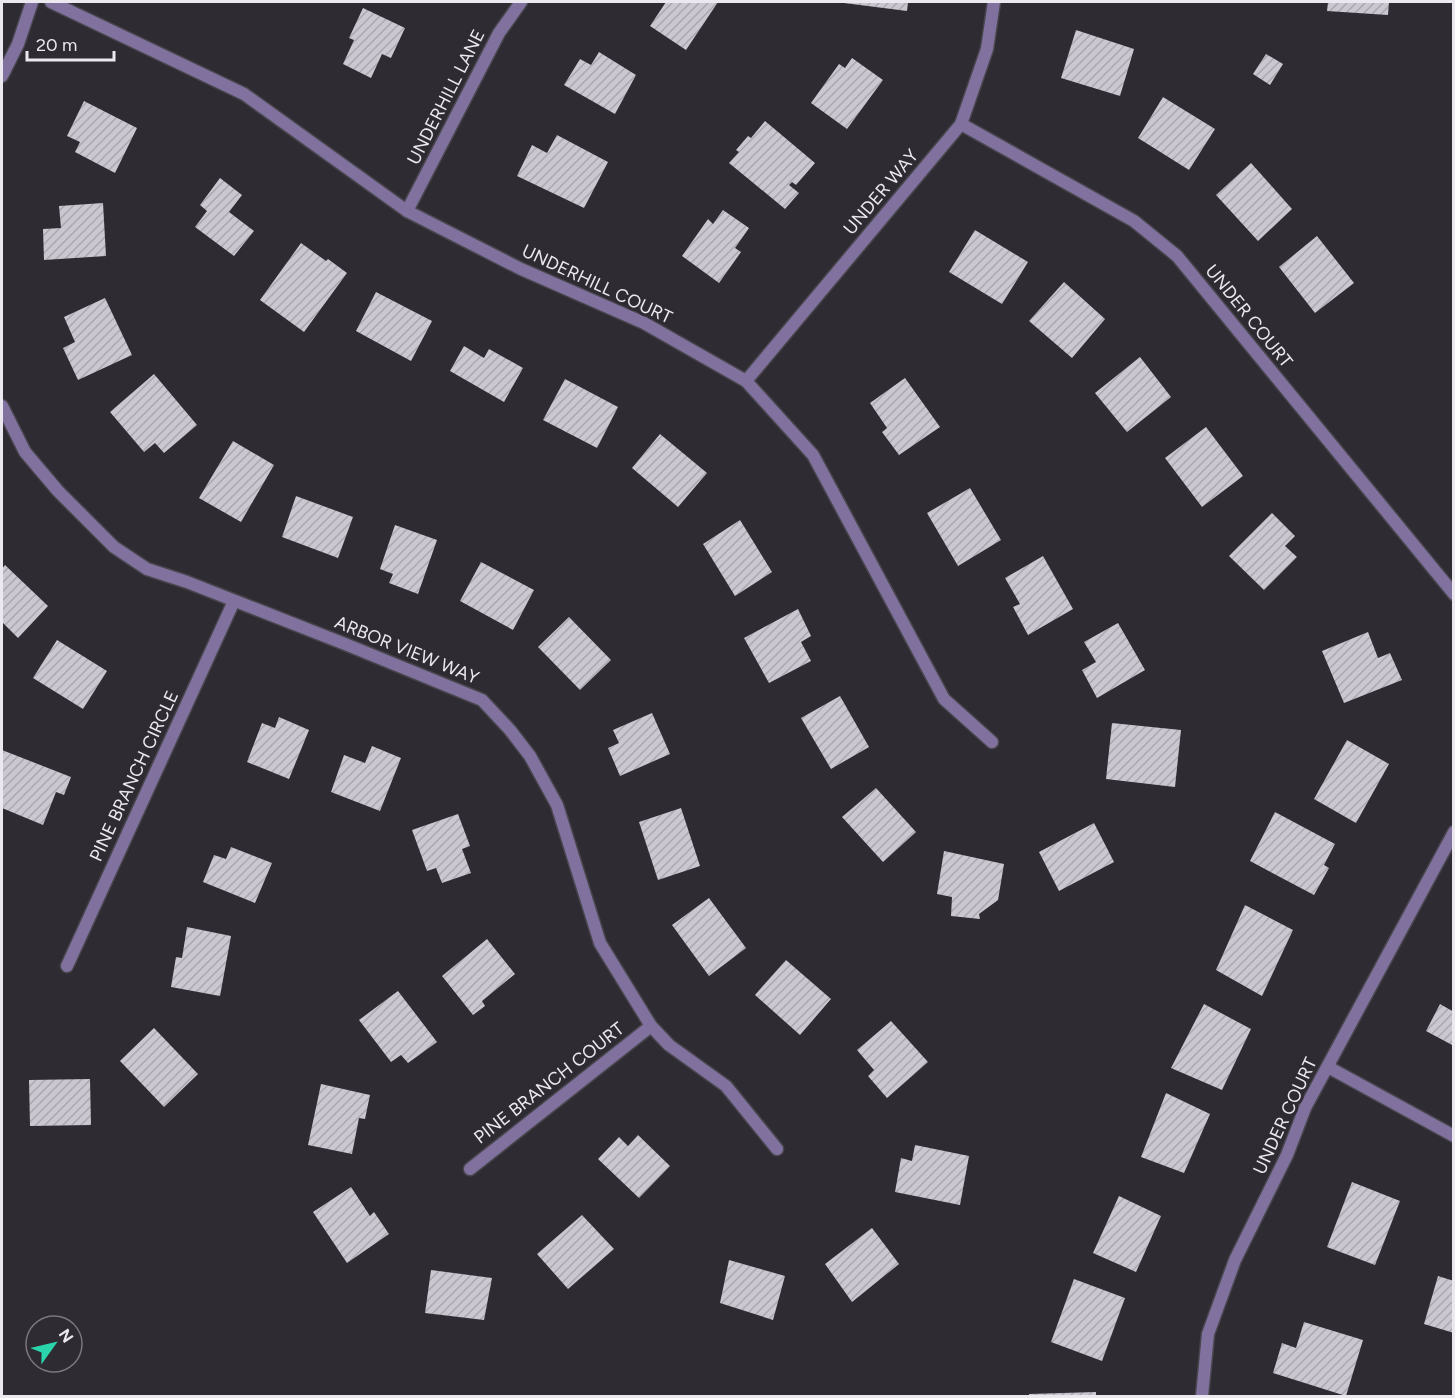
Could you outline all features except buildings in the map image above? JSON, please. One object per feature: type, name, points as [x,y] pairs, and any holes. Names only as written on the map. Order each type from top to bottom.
[{"type":"street","points":[[2,76],[18,44],[32,2]]},
{"type":"street","name":"UNDERHILL COURT","points":[[51,2],[244,94],[407,211],[521,269],[644,323],[746,381],[813,455],[944,699],[992,742]]},
{"type":"street","name":"UNDERHILL LANE","points":[[407,211],[499,33],[521,2]]},
{"type":"street","name":"UNDER WAY","points":[[746,381],[961,124],[987,49],[994,2]]},
{"type":"street","name":"UNDER COURT","points":[[961,124],[1134,221],[1177,256],[1454,594]]},
{"type":"street","name":"ARBOR VIEW WAY","points":[[2,406],[25,452],[58,491],[114,547],[147,569],[187,582],[482,700],[513,733],[530,756],[557,805],[600,943],[651,1026],[669,1045],[726,1086],[777,1149]]},
{"type":"street","name":"PINE BRANCH CIRCLE","points":[[67,966],[234,601]]},
{"type":"street","name":"UNDER COURT","points":[[1202,1396],[1208,1334],[1235,1260],[1287,1155],[1305,1108],[1454,832]]},
{"type":"street","name":"PINE BRANCH COURT","points":[[470,1169],[651,1026]]},
{"type":"street","points":[[1328,1066],[1454,1136]]}]
